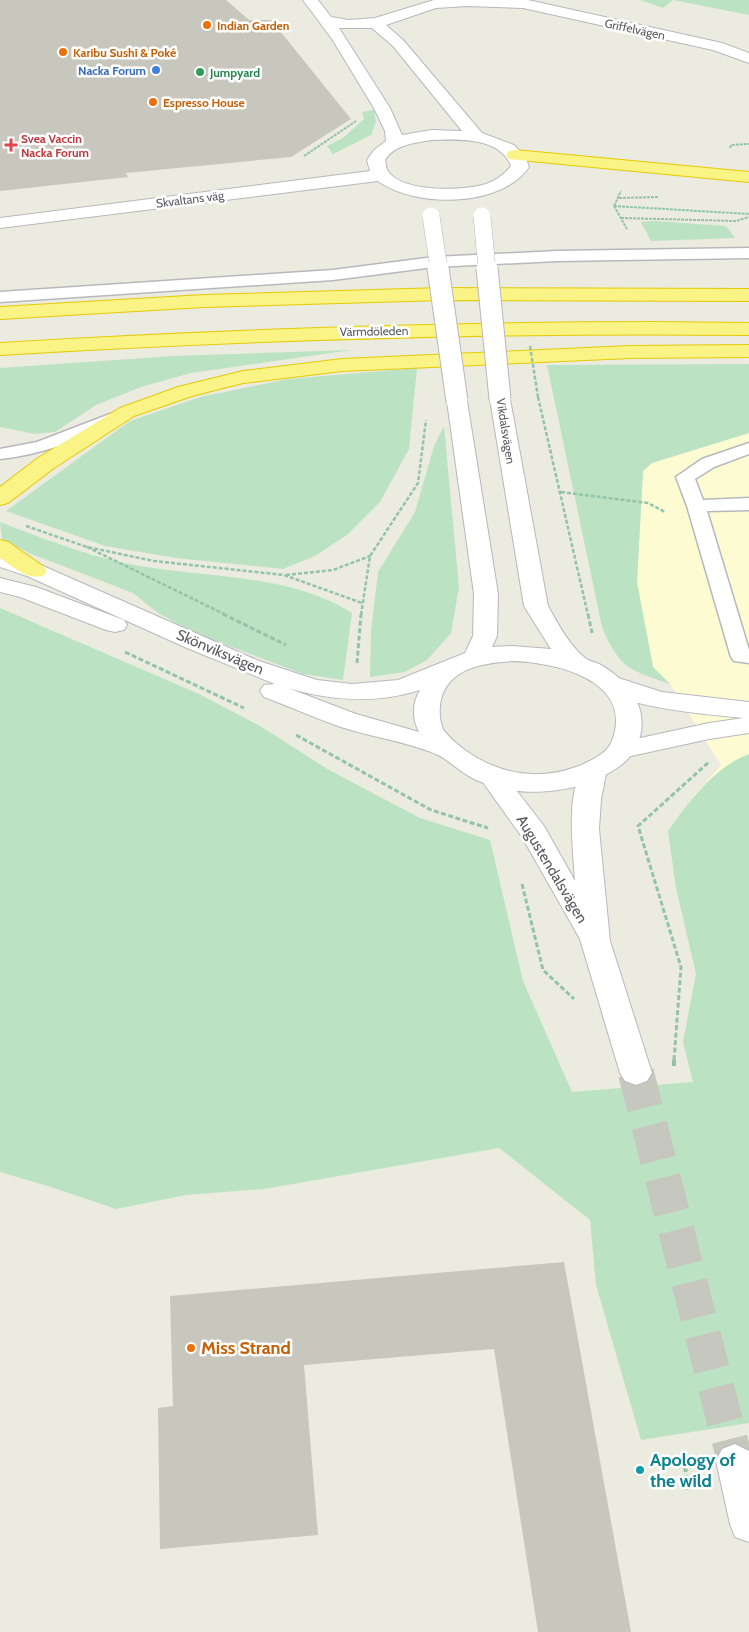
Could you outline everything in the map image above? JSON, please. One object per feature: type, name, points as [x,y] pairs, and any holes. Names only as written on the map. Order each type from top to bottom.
[{"type":"highway","points":[[516,155],[749,177]]},
{"type":"highway","points":[[0,313],[204,301],[442,294],[749,295]]},
{"type":"highway","name":"Värmdöleden","points":[[0,349],[368,330],[659,327],[749,329]]},
{"type":"highway","points":[[0,498],[46,463],[127,412],[185,391],[243,377],[342,365],[630,352],[749,351]]},
{"type":"highway","points":[[0,547],[35,571]]},
{"type":"street","points":[[319,8],[352,24],[375,23],[404,14],[405,9],[394,0]]},
{"type":"street","name":"Griffelvägen","points":[[404,14],[416,8],[437,4],[514,2],[717,46],[749,58]]},
{"type":"street","points":[[319,8],[340,38],[348,57],[382,108],[393,132],[394,144]]},
{"type":"street","points":[[375,23],[398,44],[476,137]]},
{"type":"street","points":[[432,135],[476,137],[500,145],[516,155],[520,167],[517,173],[503,184],[492,188],[456,194],[419,191],[395,184],[378,167],[379,154],[394,144],[432,135]]},
{"type":"street","name":"Skvaltans väg","points":[[0,210],[293,173],[378,167]]},
{"type":"street","name":"Skvaltans väg","points":[[0,223],[378,167]]},
{"type":"street","name":"Vikdalsvägen","points":[[492,188],[484,201],[482,216],[500,399],[536,606],[552,634],[576,663]]},
{"type":"street","points":[[419,191],[430,216],[486,594],[486,636],[475,658]]},
{"type":"street","name":"Skönviksvägen","points":[[0,559],[35,571],[258,669],[307,686],[355,692],[400,688],[449,668]]},
{"type":"street","name":"Skönviksvägen","points":[[0,585],[28,592],[115,625],[347,720],[444,748]]},
{"type":"street","points":[[749,710],[667,702],[637,695],[612,684],[576,663],[543,654],[508,652],[475,658],[449,668],[434,684],[426,702],[428,727],[444,748],[472,767],[507,781],[547,783],[580,776],[622,750],[709,731],[749,725]]},
{"type":"street","points":[[612,684],[624,700],[630,723],[622,750]]},
{"type":"street","name":"Augustendalsvägen","points":[[594,769],[586,799],[585,829],[595,941],[636,1073]]},
{"type":"street","name":"Augustendalsvägen","points":[[490,774],[534,833],[595,941]]},
{"type":"street","points":[[735,1460],[749,1524]]},
{"type":"lane","points":[[0,297],[333,275],[434,262],[557,256],[749,253]]},
{"type":"lane","points":[[0,454],[24,452],[52,444],[127,412]]},
{"type":"lane","points":[[749,448],[708,463],[685,477],[696,506],[741,657],[749,657]]},
{"type":"lane","points":[[696,506],[749,504]]},
{"type":"path","points":[[320,147],[356,123],[358,115]]},
{"type":"path","points":[[614,206],[618,198]]},
{"type":"path","points":[[614,206],[621,218],[736,221],[749,216]]},
{"type":"path","points":[[614,206],[749,216]]},
{"type":"path","points":[[538,397],[594,641]]},
{"type":"path","points":[[357,670],[362,603],[370,556],[418,483],[427,411]]},
{"type":"path","points":[[561,492],[648,503],[669,514]]},
{"type":"path","points":[[17,523],[87,547],[154,561],[284,575],[333,570],[370,556]]},
{"type":"path","points":[[87,547],[293,648]]},
{"type":"path","points":[[284,575],[362,603]]},
{"type":"path","points":[[674,1069],[681,967],[638,826],[717,755],[709,731]]},
{"type":"path","points":[[520,874],[543,970],[571,995],[576,1004]]},
{"type":"path","points":[[684,1457],[688,1491]]},
{"type":"shaded area","points":[[749,433],[749,809],[694,796],[721,765],[670,684],[653,667],[637,582],[643,470],[652,463]]},
{"type":"green space","points":[[640,0],[673,0],[663,8]]},
{"type":"green space","points":[[673,0],[749,0],[749,15]]},
{"type":"green space","points":[[374,110],[376,122],[371,135],[333,154],[327,146],[343,138],[364,119],[362,112]]},
{"type":"green space","points":[[654,221],[726,226],[735,238],[651,241],[641,222]]},
{"type":"green space","points":[[352,350],[191,373],[141,387],[96,405],[55,432],[34,434],[0,427],[0,368],[174,356]]},
{"type":"green space","points":[[749,364],[749,433],[652,463],[643,471],[637,582],[653,667],[670,684],[644,675],[627,666],[614,652],[602,627],[547,365]]},
{"type":"green space","points":[[417,368],[409,449],[380,502],[347,535],[315,556],[283,569],[176,558],[105,546],[6,511],[130,421],[200,397],[288,379]]},
{"type":"green space","points":[[444,426],[459,587],[451,633],[427,660],[405,672],[370,677],[371,632],[378,572],[415,512],[434,446]]},
{"type":"green space","points":[[0,522],[75,550],[114,561],[153,568],[256,580],[306,592],[329,601],[352,613],[343,680],[303,674],[195,633],[158,613],[133,593],[29,553],[2,539]]},
{"type":"green space","points":[[0,608],[199,694],[260,726],[329,770],[420,818],[490,840],[523,981],[572,1092],[693,1082],[683,1042],[696,974],[676,888],[668,831],[703,786],[725,767],[749,754],[749,1423],[641,1440],[596,1285],[590,1220],[499,1148],[264,1189],[186,1195],[116,1209],[0,1172]]},
{"type":"building","name":"Nacka Forum","points":[[0,0],[226,0],[249,20],[271,20],[351,119],[291,157],[126,173],[128,177],[0,191]]},
{"type":"building","points":[[564,1262],[631,1632],[538,1632],[494,1349],[304,1365],[318,1535],[160,1549],[158,1408],[173,1406],[170,1296]]},
{"type":"tunnel","points":[[636,1073],[735,1461]]},
{"type":"place","name":"Indian Garden","points":[[207,25]]},
{"type":"place","name":"Karibu Sushi & Poké","points":[[63,52]]},
{"type":"place","name":"Nacka Forum","points":[[156,70]]},
{"type":"place","name":"Jumpyard","points":[[200,72]]},
{"type":"place","name":"Espresso House","points":[[153,102]]},
{"type":"place","name":"Svea Vaccin Nacka Forum","points":[[11,145]]},
{"type":"place","name":"Miss Strand","points":[[191,1348]]},
{"type":"place","name":"Apology of the wild","points":[[640,1470]]}]
